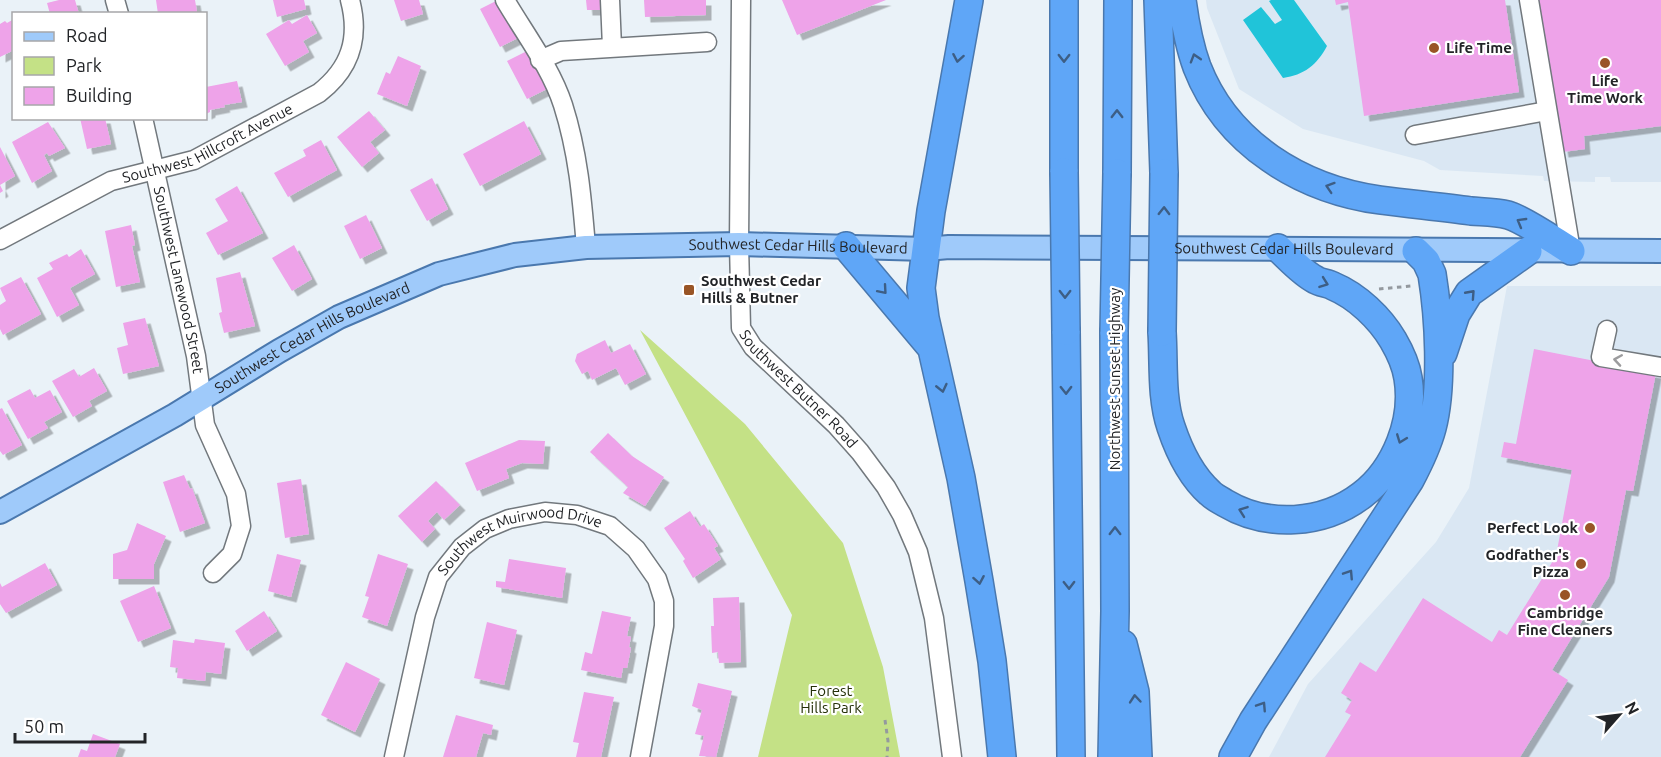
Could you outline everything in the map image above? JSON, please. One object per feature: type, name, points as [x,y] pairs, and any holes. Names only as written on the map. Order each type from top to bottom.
[{"type":"highway","points":[[969,0],[921,288],[932,349],[961,478],[979,581],[992,660],[1002,757]]},
{"type":"highway","points":[[1064,0],[1071,757]]},
{"type":"highway","name":"Northwest Sunset Highway","points":[[1112,757],[1115,611],[1114,332],[1118,0]]},
{"type":"highway","points":[[1158,0],[1164,173],[1162,332],[1170,425],[1181,453],[1211,495],[1235,509],[1262,518],[1295,520],[1326,514],[1362,496],[1377,482],[1389,466],[1402,439],[1410,395],[1403,359],[1381,322],[1356,299],[1334,286],[1315,279],[1278,248]]},
{"type":"highway","points":[[1182,0],[1187,34],[1197,67],[1213,99],[1233,126],[1262,154],[1310,181],[1377,200],[1509,215],[1571,251]]},
{"type":"highway","points":[[846,246],[932,349]]},
{"type":"highway","points":[[1233,757],[1253,721],[1410,480],[1424,454],[1432,425],[1439,366],[1432,274],[1426,261],[1416,251]]},
{"type":"highway","points":[[1439,366],[1456,314],[1469,293],[1528,251]]},
{"type":"highway","points":[[1115,611],[1135,692],[1138,757]]},
{"type":"main road","name":"Southwest Cedar Hills Boulevard","points":[[0,512],[202,398],[339,317],[429,278],[515,255],[586,247],[739,244],[926,249],[949,247],[1661,251]]},
{"type":"street","name":"Southwest Hillcroft Avenue","points":[[0,240],[111,180],[194,160],[320,93],[341,71],[350,56],[355,18],[350,0]]},
{"type":"street","points":[[505,0],[540,60],[562,104],[576,151],[586,247]]},
{"type":"street","points":[[610,0],[612,47]]},
{"type":"street","name":"Southwest Butner Road","points":[[741,0],[739,244],[740,316],[744,334],[753,347],[836,425],[860,452],[886,487],[902,515],[915,544],[934,618],[952,757]]},
{"type":"street","points":[[1529,0],[1571,251]]},
{"type":"street","points":[[540,60],[561,51],[707,42]]},
{"type":"street","points":[[1415,135],[1547,111]]},
{"type":"street","name":"Southwest Lanewood Street","points":[[143,120],[196,356],[205,425],[236,494],[241,526],[232,554],[213,573]]},
{"type":"street","points":[[1607,330],[1601,357],[1661,367]]},
{"type":"street","name":"Southwest Muirwood Drive","points":[[394,757],[425,617],[438,577],[462,547],[485,529],[509,519],[545,512],[577,515],[610,526],[636,549],[657,579],[664,601],[664,626],[640,757]]},
{"type":"path","points":[[1374,290],[1419,286]]},
{"type":"path","points":[[885,720],[888,741],[887,757]]},
{"type":"shaded area","points":[[1206,0],[1661,0],[1661,182],[1611,182],[1610,177],[1595,177],[1595,182],[1544,181],[1543,176],[1440,170],[1424,161],[1303,129],[1239,89],[1207,8]]},
{"type":"shaded area","points":[[1507,286],[1661,286],[1661,757],[1269,757],[1308,684],[1436,542],[1469,488]]},
{"type":"green space","name":"Forest Hills Park","points":[[640,330],[745,424],[843,543],[883,667],[900,757],[758,757],[792,615]]},
{"type":"water","points":[[1294,0],[1327,46],[1319,59],[1309,68],[1291,77],[1283,78],[1243,20],[1261,7],[1275,24],[1282,20],[1269,1]]},
{"type":"building","points":[[75,0],[78,12],[49,12],[47,3]]},
{"type":"building","points":[[156,0],[195,0],[197,12],[158,12]]},
{"type":"building","points":[[273,0],[304,0],[306,9],[277,17]]},
{"type":"building","points":[[394,0],[419,0],[423,14],[401,21]]},
{"type":"building","points":[[498,0],[518,38],[500,47],[480,9]]},
{"type":"building","points":[[586,0],[601,0],[601,10],[587,10]]},
{"type":"building","points":[[644,0],[706,0],[706,15],[645,17]]},
{"type":"building","points":[[782,0],[886,0],[797,35]]},
{"type":"building","name":"Life Time","points":[[1335,0],[1505,0],[1519,92],[1364,116],[1348,2],[1336,5]]},
{"type":"building","name":"Life Time Work","points":[[1539,0],[1661,0],[1661,126],[1584,136],[1585,149],[1563,152]]},
{"type":"building","points":[[307,15],[317,33],[303,41],[309,52],[285,66],[266,34],[289,20],[292,24]]},
{"type":"building","points":[[12,20],[12,51],[0,57],[0,24],[5,21],[7,23]]},
{"type":"building","points":[[527,51],[547,89],[527,99],[507,61]]},
{"type":"building","points":[[398,56],[421,66],[407,106],[377,94],[386,72],[390,74]]},
{"type":"building","points":[[237,81],[242,102],[224,105],[225,107],[210,110],[207,114],[207,87]]},
{"type":"building","points":[[369,111],[385,130],[370,142],[379,153],[362,167],[337,137]]},
{"type":"building","points":[[80,120],[105,120],[111,144],[87,149]]},
{"type":"building","points":[[524,121],[541,154],[480,186],[463,154]]},
{"type":"building","points":[[48,122],[65,148],[49,156],[47,153],[44,155],[52,171],[32,183],[12,142]]},
{"type":"building","points":[[321,140],[337,170],[288,197],[274,173],[306,156],[303,150]]},
{"type":"building","points":[[0,147],[15,176],[0,185]]},
{"type":"building","points":[[432,178],[448,209],[427,221],[410,190]]},
{"type":"building","points":[[237,186],[263,233],[218,255],[206,233],[228,221],[215,199]]},
{"type":"building","points":[[366,215],[382,248],[360,259],[344,226]]},
{"type":"building","points":[[131,225],[135,245],[132,246],[140,282],[116,287],[105,231]]},
{"type":"building","points":[[294,245],[312,279],[292,291],[272,258]]},
{"type":"building","points":[[81,249],[95,274],[70,288],[79,305],[57,317],[37,278],[53,269],[49,263],[67,254],[69,257]]},
{"type":"building","points":[[240,272],[255,326],[224,333],[219,313],[222,312],[216,278]]},
{"type":"building","points":[[21,277],[41,314],[3,335],[0,329],[0,305],[6,301],[0,288]]},
{"type":"building","points":[[145,318],[159,366],[123,374],[117,348],[128,345],[123,323]]},
{"type":"building","points":[[605,340],[611,353],[630,344],[646,374],[625,385],[616,368],[592,380],[588,371],[582,374],[575,361],[577,354]]},
{"type":"building","points":[[1534,349],[1656,373],[1633,491],[1626,490],[1609,577],[1552,670],[1568,680],[1520,757],[1325,757],[1351,715],[1345,712],[1352,700],[1341,693],[1360,662],[1376,672],[1423,598],[1492,642],[1499,630],[1507,635],[1556,556],[1572,470],[1501,457],[1504,442],[1516,444]]},
{"type":"building","points":[[94,368],[107,391],[89,401],[92,406],[73,417],[52,381],[74,369],[79,377]]},
{"type":"building","points":[[30,389],[35,398],[50,390],[62,412],[44,422],[48,428],[28,439],[7,401]]},
{"type":"building","points":[[2,408],[22,445],[3,455],[0,451],[0,409]]},
{"type":"building","points":[[608,433],[632,456],[664,477],[645,506],[623,493],[628,487],[590,452]]},
{"type":"building","points":[[519,440],[545,441],[543,464],[522,463],[506,469],[509,478],[477,491],[465,463]]},
{"type":"building","points":[[184,475],[190,489],[192,488],[205,523],[180,532],[163,482]]},
{"type":"building","points":[[301,479],[309,534],[285,538],[277,483]]},
{"type":"building","points":[[436,481],[460,505],[444,520],[437,512],[428,521],[435,529],[422,542],[398,516]]},
{"type":"building","points":[[690,511],[700,527],[704,524],[718,546],[714,548],[721,559],[693,578],[683,561],[685,559],[664,528]]},
{"type":"building","points":[[137,523],[166,536],[154,564],[154,579],[113,579],[113,554],[127,550]]},
{"type":"building","points":[[277,554],[301,560],[291,597],[268,591]]},
{"type":"building","points":[[378,554],[408,564],[387,626],[362,617],[369,597],[365,596]]},
{"type":"building","points":[[509,559],[566,568],[562,598],[496,587],[496,581],[505,582]]},
{"type":"building","points":[[45,563],[57,585],[6,613],[0,604],[0,583],[2,587]]},
{"type":"building","points":[[154,586],[171,628],[138,642],[120,601]]},
{"type":"building","points":[[739,597],[741,662],[719,663],[718,652],[712,653],[713,598]]},
{"type":"building","points":[[264,611],[277,631],[247,651],[235,631]]},
{"type":"building","points":[[602,611],[631,617],[627,636],[631,637],[629,647],[631,648],[627,668],[623,668],[621,678],[581,670],[585,652],[592,654]]},
{"type":"building","points":[[487,622],[517,630],[504,685],[474,678]]},
{"type":"building","points":[[195,639],[225,643],[221,674],[206,672],[205,681],[177,678],[178,668],[170,667],[173,640],[194,643]]},
{"type":"building","points":[[346,662],[380,679],[355,732],[321,715]]},
{"type":"building","points":[[698,683],[732,691],[716,757],[699,756],[704,736],[695,734],[702,710],[692,706]]},
{"type":"building","points":[[584,692],[614,697],[601,757],[576,757],[579,743],[573,742]]},
{"type":"building","points":[[456,715],[493,725],[491,735],[483,733],[476,757],[443,757]]},
{"type":"building","points":[[93,734],[120,744],[115,757],[78,757],[81,749],[87,751]]},
{"type":"place","name":"Life Time","points":[[1434,48]]},
{"type":"place","name":"Life Time Work","points":[[1605,63]]},
{"type":"place","name":"Southwest Cedar Hills & Butner","points":[[689,290]]},
{"type":"place","name":"Perfect Look","points":[[1590,528]]},
{"type":"place","name":"Godfather's Pizza","points":[[1581,564]]},
{"type":"place","name":"Cambridge Fine Cleaners","points":[[1565,595]]}]
